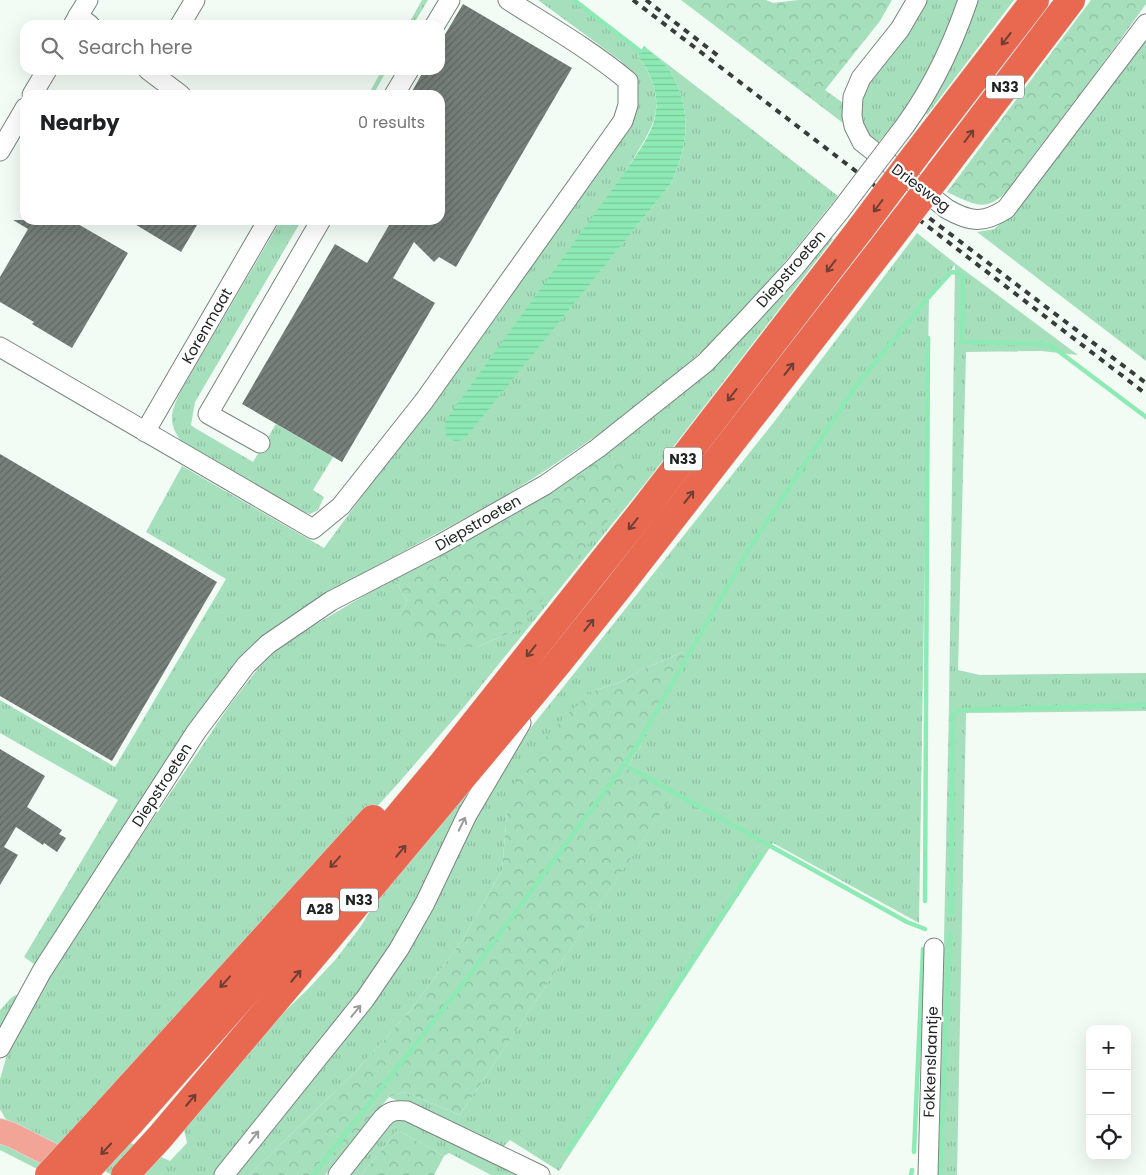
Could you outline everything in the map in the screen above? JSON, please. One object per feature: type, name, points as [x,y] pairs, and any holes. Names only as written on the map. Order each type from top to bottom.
[{"type":"highway","name":"N33","points":[[502,688],[646,507],[861,228],[905,148],[1035,0]]},
{"type":"highway","name":"N33","points":[[125,1175],[160,1137],[558,663],[884,246],[1071,0]]},
{"type":"highway","name":"A28","points":[[82,1175],[118,1117],[340,886],[443,763],[502,688]]},
{"type":"highway","points":[[49,1175],[118,1117]]},
{"type":"main road","points":[[4,1130],[92,1175]]},
{"type":"street","points":[[183,20],[195,0]]},
{"type":"street","points":[[438,20],[450,0]]},
{"type":"street","points":[[0,347],[313,529],[341,506],[424,402],[624,121],[628,105],[628,82],[597,58],[508,0]]},
{"type":"street","name":"Driesweg","points":[[917,0],[900,29],[861,78],[853,97],[854,126],[862,142],[947,209],[958,215],[977,220],[987,220],[1006,210],[1146,24]]},
{"type":"street","name":"Diepstroeten","points":[[0,1048],[42,971],[196,732],[246,665],[268,644],[331,601],[441,544],[545,485],[598,448],[705,363],[794,268],[840,212],[905,148],[905,126],[935,76],[953,39],[968,0]]},
{"type":"street","points":[[35,90],[44,75]]},
{"type":"street","points":[[156,75],[174,90]]},
{"type":"street","points":[[397,90],[406,75]]},
{"type":"street","points":[[0,150],[20,116]]},
{"type":"street","name":"Korenmaat","points":[[145,432],[265,225]]},
{"type":"street","points":[[260,443],[208,414],[318,225]]},
{"type":"street","points":[[224,1175],[365,1000],[425,903],[467,815],[558,663]]},
{"type":"street","name":"Fokkenslaantje","points":[[928,1175],[934,948]]},
{"type":"street","points":[[338,1175],[389,1111],[398,1110],[407,1111],[540,1175]]},
{"type":"green space","points":[[422,0],[428,0],[416,20],[411,20]]},
{"type":"green space","points":[[538,0],[574,0],[640,51],[637,56],[647,69],[653,85],[656,111],[644,141],[462,440],[670,185],[683,149],[686,125],[685,112],[678,87],[670,71],[662,61],[644,46],[838,196],[735,321],[669,381],[626,416],[502,498],[323,595],[276,626],[237,660],[198,713],[37,966],[24,957],[118,800],[0,733],[0,700],[115,767],[226,579],[146,532],[182,466],[324,548],[501,307],[632,123],[636,114],[638,105],[637,90],[632,76],[621,61]]},
{"type":"green space","points":[[681,0],[766,0],[773,3],[798,0],[892,0],[880,21],[825,90],[846,105],[847,126]]},
{"type":"green space","points":[[924,0],[959,0],[924,78],[902,113],[874,147],[861,130],[859,98]]},
{"type":"green space","points":[[978,0],[1014,0],[927,115],[926,113],[962,44]]},
{"type":"green space","points":[[1091,0],[1146,0],[1146,4],[1018,181],[1008,191],[992,202],[985,204],[969,202],[947,192]]},
{"type":"green space","points":[[1146,36],[1146,361],[977,232],[994,229],[1021,206]]},
{"type":"green space","points":[[379,75],[384,75],[376,90],[371,90]]},
{"type":"green space","points":[[278,225],[299,225],[195,402],[191,425],[253,462],[276,424],[333,457],[313,490],[324,497],[318,510],[310,514],[295,509],[185,446],[175,431],[172,419],[174,405]]},
{"type":"green space","points":[[917,233],[1078,355],[1041,351],[966,352],[958,670],[980,675],[1146,673],[1146,711],[966,713],[957,1175],[939,1175],[949,704],[955,265],[929,296],[919,923],[773,843],[559,1171],[510,1140],[503,1147],[389,1097],[404,1092],[460,1115],[676,790],[629,764],[640,747],[683,652],[643,669],[621,682],[590,692],[507,812],[502,870],[463,939],[410,1011],[353,1074],[249,1175],[229,1175],[310,1077],[497,777],[529,730],[774,422]]},
{"type":"green space","points":[[830,237],[833,239],[647,481],[464,707],[395,787],[85,1122],[170,1161],[187,1143],[184,1129],[275,1021],[336,959],[361,926],[374,904],[484,772],[376,977],[218,1175],[112,1175],[14,1126],[5,1118],[0,1109],[0,1079],[7,1055],[40,989],[229,706],[256,671],[279,646],[394,578],[407,601],[403,612],[451,647],[477,647],[517,630],[624,458],[599,455],[660,412],[690,387]]},
{"type":"green space","points":[[599,455],[621,457],[631,461],[640,470],[644,478],[517,630],[477,647],[451,647],[413,635],[399,623],[407,601],[394,578]]},
{"type":"green space","points":[[694,650],[629,764],[677,789],[460,1115],[404,1092],[389,1097],[325,1175],[249,1175],[353,1074],[410,1011],[463,939],[502,870],[507,812],[521,767],[551,731],[590,692],[621,682],[643,669],[683,652]]},
{"type":"green space","points":[[16,995],[18,997],[0,1032],[0,1010]]},
{"type":"green space","points":[[391,1120],[406,1120],[518,1175],[491,1175],[449,1153],[444,1156],[398,1130],[361,1175],[347,1175]]},
{"type":"green space","points":[[398,1130],[444,1156],[434,1175],[361,1175]]},
{"type":"green space","points":[[0,1140],[73,1175],[49,1175],[0,1150]]},
{"type":"shaded area","points":[[644,46],[662,61],[670,71],[678,87],[685,112],[686,125],[683,149],[670,185],[466,437],[455,441],[446,436],[445,421],[627,169],[650,131],[655,117],[656,101],[650,76],[637,56]]},
{"type":"building","points":[[463,4],[572,68],[456,267],[439,257],[434,262],[414,242],[393,278],[435,303],[342,462],[242,404],[335,244],[367,263],[389,225],[445,225],[445,90],[413,90],[421,75],[445,75],[445,35]]},
{"type":"building","points":[[21,225],[80,225],[128,253],[72,348],[0,302],[0,277],[28,229]]},
{"type":"building","points":[[136,225],[197,225],[181,252]]},
{"type":"building","points":[[0,454],[217,582],[112,761],[0,696]]},
{"type":"building","points":[[0,749],[45,776],[27,807],[62,830],[59,834],[66,838],[57,852],[16,827],[4,847],[18,855],[0,885]]},
{"type":"waterway","points":[[574,0],[640,51]]},
{"type":"waterway","points":[[313,1175],[462,985],[632,754],[749,549],[855,387],[951,272],[959,273],[963,278],[962,341],[1049,344],[1146,417]]},
{"type":"waterway","points":[[925,901],[928,338]]},
{"type":"waterway","points":[[951,915],[953,714],[960,710],[1146,705]]},
{"type":"waterway","points":[[630,768],[907,922],[925,929]]},
{"type":"waterway","points":[[567,1151],[590,1119],[761,855]]},
{"type":"waterway","points":[[940,1175],[950,933]]},
{"type":"waterway","points":[[914,1152],[923,949]]},
{"type":"waterway","points":[[911,1175],[912,1170]]},
{"type":"railway","points":[[633,0],[1146,394]]},
{"type":"railway","points":[[646,0],[721,58]]},
{"type":"railway","points":[[920,211],[1146,383]]}]
